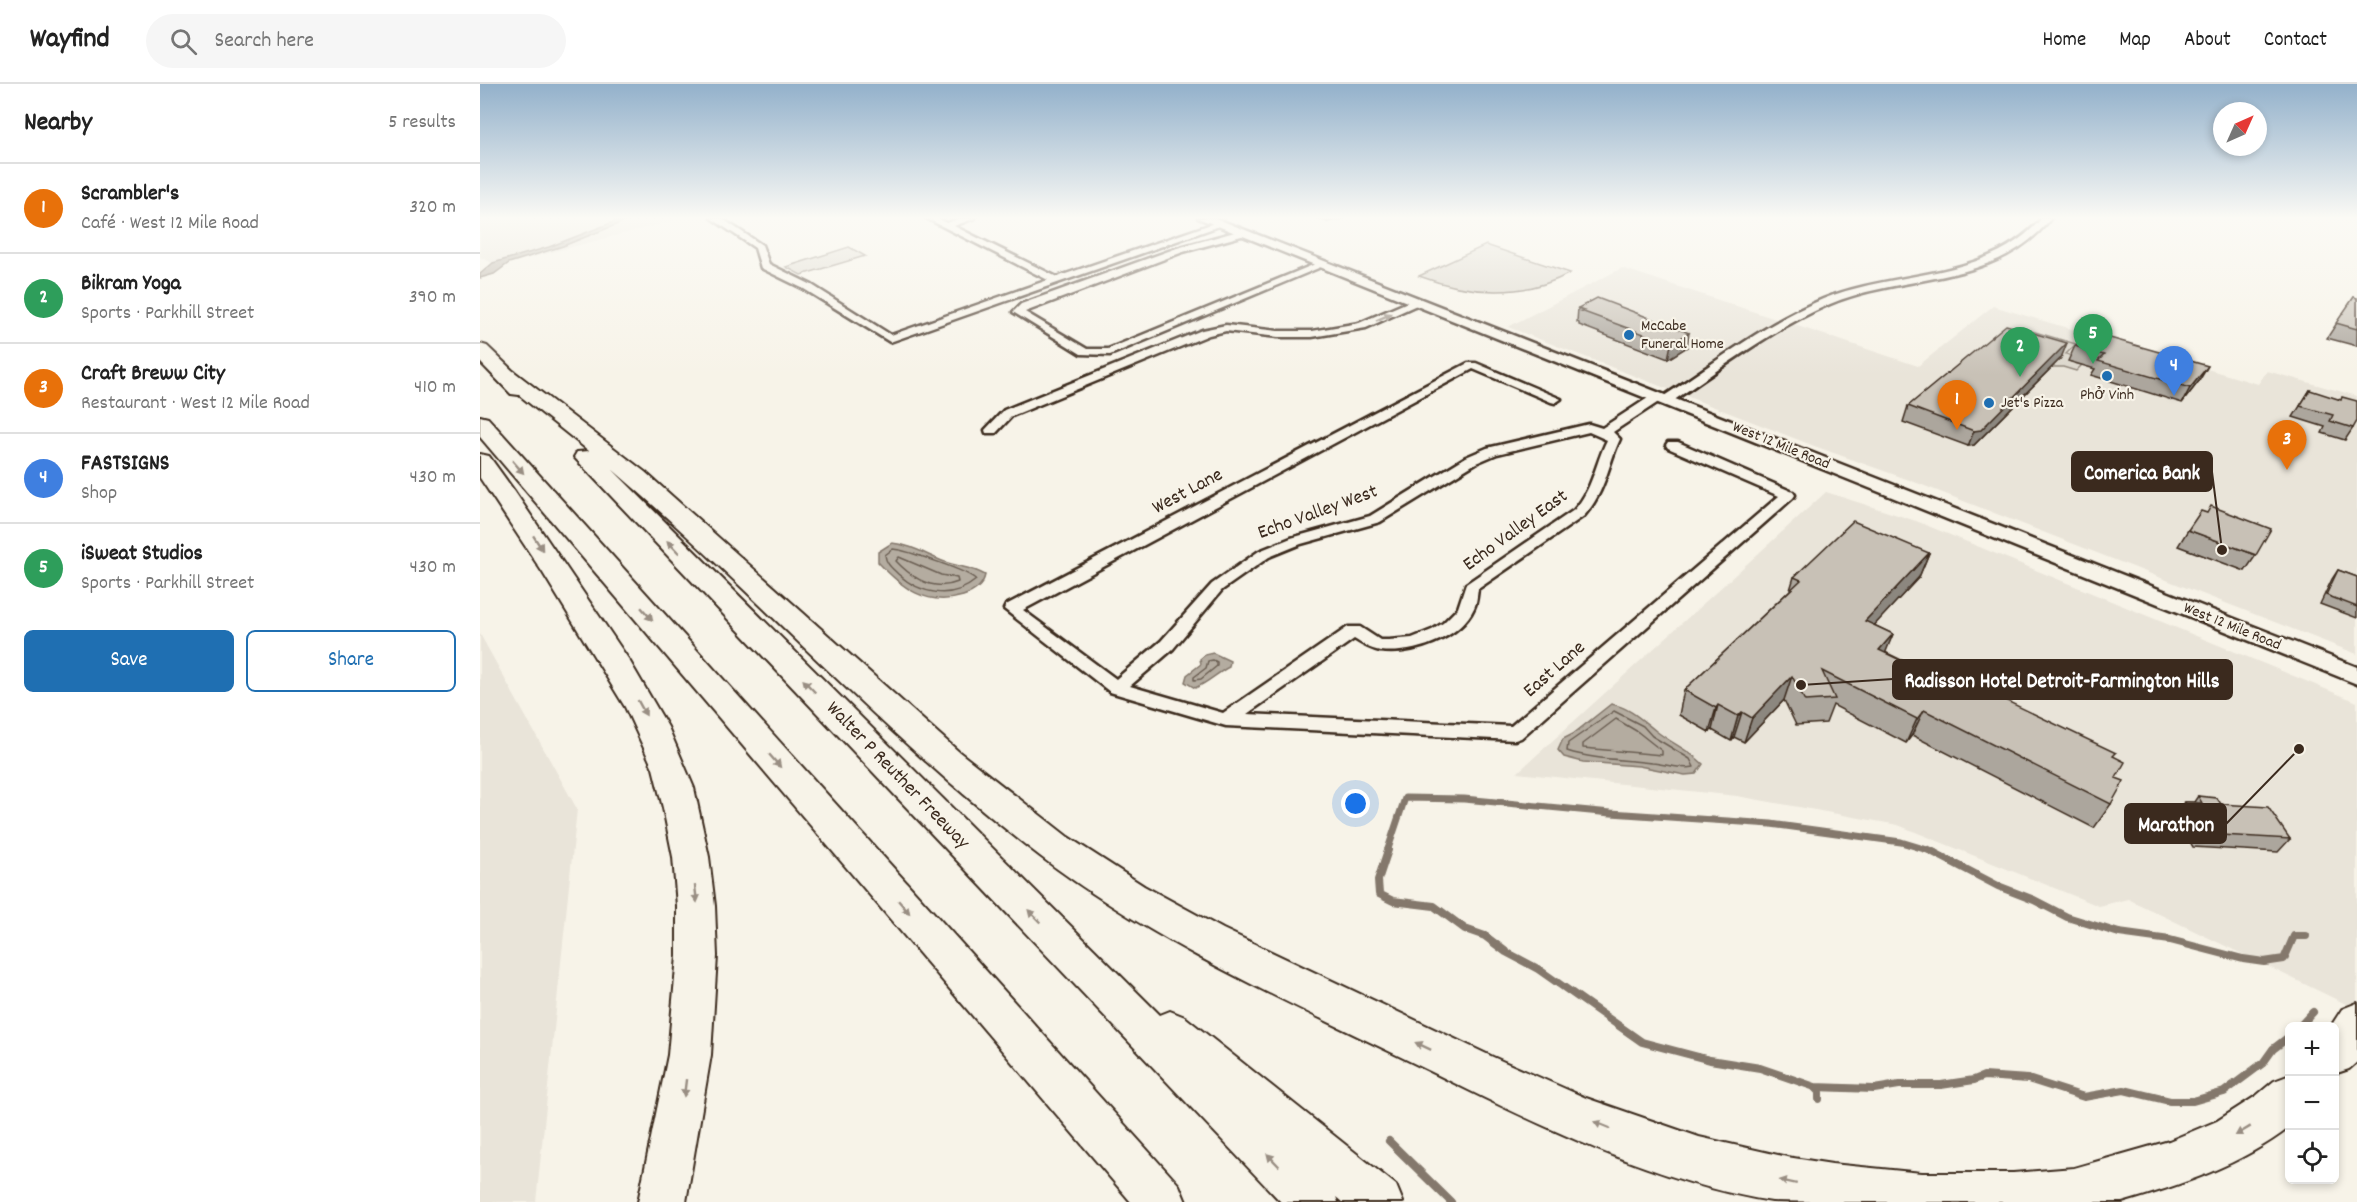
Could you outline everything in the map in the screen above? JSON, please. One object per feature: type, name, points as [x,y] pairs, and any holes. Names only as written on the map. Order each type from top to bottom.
[{"type":"highway","name":"Walter P Reuther Freeway","points":[[493,363],[1314,1202]]},
{"type":"highway","points":[[493,363],[635,476],[958,772],[1060,851],[1169,920],[1237,957],[1465,1066],[1590,1121],[1651,1145],[1726,1169],[1801,1185],[1867,1194],[1945,1200],[2071,1193],[2156,1169],[2223,1143],[2269,1116],[2285,1101]]},
{"type":"highway","points":[[480,423],[1162,1202]]},
{"type":"highway","points":[[480,461],[541,549],[622,674],[648,720],[671,770],[688,836],[698,902],[697,983],[683,1105],[662,1202]]},
{"type":"highway","points":[[1060,942],[1378,1202]]},
{"type":"highway","points":[[2339,1050],[2357,1023]]},
{"type":"main road","name":"West 12 Mile Road","points":[[1338,270],[2357,676]]},
{"type":"street","points":[[774,270],[808,287],[890,339],[1088,270]]},
{"type":"street","points":[[1036,270],[1057,281]]},
{"type":"street","points":[[1124,270],[1025,306],[1018,312],[1085,352],[1110,352],[1308,270]]},
{"type":"street","points":[[1604,432],[1818,303],[1856,291],[1954,270]]},
{"type":"street","points":[[991,430],[1008,413],[1213,330],[1233,329],[1296,335],[1362,326],[1410,299]]},
{"type":"street","name":"West Lane","points":[[1172,705],[1116,688],[1012,609],[1472,365],[1555,399]]},
{"type":"street","name":"Echo Valley West","points":[[1116,688],[1167,645],[1217,587],[1264,554],[1296,541],[1375,519],[1472,460],[1492,451],[1514,444],[1563,436],[1588,428],[1604,432]]},
{"type":"street","name":"Echo Valley East","points":[[1226,720],[1354,631],[1377,645],[1405,645],[1424,640],[1446,628],[1466,610],[1470,587],[1579,513],[1592,500],[1600,484],[1604,456],[1614,439],[1604,432]]},
{"type":"street","name":"East Lane","points":[[1172,705],[1226,720],[1515,733],[1788,495],[1673,445]]},
{"type":"shaded area","points":[[792,270],[817,270],[801,275]]},
{"type":"shaded area","points":[[1432,270],[1562,270],[1570,273],[1533,287],[1495,291],[1456,287],[1419,276]]},
{"type":"shaded area","points":[[1618,270],[1629,270],[1918,366],[1993,306],[2258,384],[2267,371],[2357,396],[2357,654],[1912,481],[1817,447],[1508,327]]},
{"type":"shaded area","points":[[2015,326],[2076,344],[2066,354],[2075,357],[2071,362],[2082,365],[2076,371],[2063,367],[2051,367],[2000,339]]},
{"type":"shaded area","points":[[1826,492],[1916,521],[2357,702],[2357,1001],[2354,1008],[2128,899],[2099,906],[1898,825],[1737,796],[1517,773]]},
{"type":"shaded area","points":[[480,634],[577,809],[536,1202],[480,1202]]},
{"type":"water","points":[[485,270],[499,270],[480,278],[480,274]]},
{"type":"water","points":[[892,543],[975,570],[985,575],[984,579],[980,586],[963,596],[950,599],[926,597],[896,580],[878,562],[878,552]]},
{"type":"water","points":[[1213,653],[1230,661],[1229,667],[1195,688],[1185,682],[1187,675],[1201,664],[1200,659]]},
{"type":"water","points":[[1611,704],[1629,711],[1698,759],[1703,764],[1696,774],[1685,775],[1639,766],[1583,762],[1564,757],[1558,750],[1563,739],[1573,734]]},
{"type":"building","points":[[2354,297],[2357,298],[2357,329],[2336,323]]},
{"type":"building","points":[[1597,298],[1689,333],[1671,344],[1578,308]]},
{"type":"building","points":[[2006,325],[2067,343],[1981,430],[1974,431],[1908,406]]},
{"type":"building","points":[[2089,332],[2208,366],[2190,388],[2098,361],[2104,355],[2075,346]]},
{"type":"building","points":[[2310,390],[2341,400],[2342,397],[2357,401],[2357,421],[2353,428],[2330,421],[2333,415],[2300,406]]},
{"type":"building","points":[[2211,506],[2271,529],[2256,555],[2188,530],[2201,511],[2207,513]]},
{"type":"building","points":[[1853,521],[1929,553],[1865,621],[1893,634],[1879,650],[1940,679],[1946,672],[2116,753],[2113,756],[2125,762],[2116,778],[2124,781],[2111,804],[1924,710],[1917,719],[1822,671],[1835,699],[1805,701],[1792,676],[1752,718],[1742,712],[1738,716],[1718,705],[1716,708],[1684,690],[1801,580],[1794,577]]},
{"type":"building","points":[[2338,570],[2357,577],[2357,607],[2326,595]]},
{"type":"building","points":[[2198,796],[2217,798],[2221,804],[2268,807],[2290,839],[2204,834],[2184,802],[2202,803]]},
{"type":"waterway","points":[[1387,852],[1405,798],[1464,799],[1611,813],[1771,824],[1901,842],[1931,851]]},
{"type":"waterway","points":[[1388,850],[1378,880],[1379,894],[1393,901],[1434,906],[1465,929],[1485,936],[1506,952],[1538,969],[1642,1042],[1710,1060],[1760,1068],[1815,1087],[1874,1089],[1899,1085],[1941,1085],[1974,1080],[1984,1076],[2028,1079],[2084,1097],[2124,1090],[2170,1101],[2193,1101],[2224,1092],[2263,1063],[2273,1049],[2285,1040]]},
{"type":"waterway","points":[[1931,851],[1998,886],[2034,900],[2067,917],[2119,933],[2170,940],[2243,959],[2264,962],[2284,959],[2294,936],[2306,936]]},
{"type":"waterway","points":[[2304,1022],[2313,1012]]},
{"type":"waterway","points":[[1815,1088],[1819,1092],[1819,1099]]},
{"type":"waterway","points":[[1389,1141],[1451,1202]]},
{"type":"place","name":"McCabe Funeral Home","points":[[1629,335]]},
{"type":"place","name":"iSweat Studios","points":[[2093,364]]},
{"type":"place","name":"Phở Vinh","points":[[2107,376]]},
{"type":"place","name":"Bikram Yoga","points":[[2020,377]]},
{"type":"place","name":"FASTSIGNS","points":[[2174,396]]},
{"type":"place","name":"Jet's Pizza","points":[[1989,403]]},
{"type":"place","name":"Scrambler's","points":[[1957,430]]},
{"type":"place","name":"Craft Breww City","points":[[2287,470]]},
{"type":"place","name":"Comerica Bank","points":[[2222,550]]},
{"type":"place","name":"Radisson Hotel Detroit-Farmington Hills","points":[[1801,685]]},
{"type":"place","name":"Marathon","points":[[2299,749]]}]
